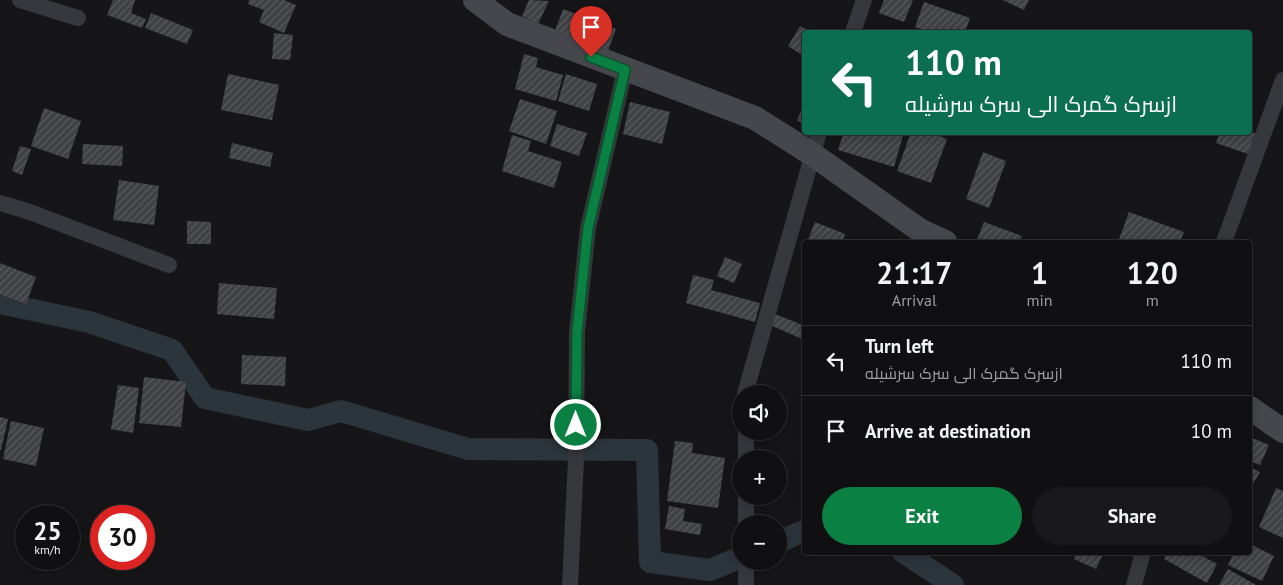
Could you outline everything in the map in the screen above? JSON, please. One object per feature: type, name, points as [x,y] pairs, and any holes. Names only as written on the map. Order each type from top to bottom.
[{"type":"street","points":[[20,0],[78,18]]},
{"type":"street","points":[[476,0],[507,24],[755,118],[815,143],[921,231],[941,240]]},
{"type":"street","points":[[854,30],[864,0]]},
{"type":"street","points":[[570,585],[576,451],[577,332],[588,228],[625,70]]},
{"type":"street","points":[[1225,240],[1283,80]]},
{"type":"street","points":[[748,385],[815,143]]},
{"type":"street","points":[[0,203],[30,212],[168,266]]},
{"type":"street","points":[[1252,409],[1283,431]]},
{"type":"street","points":[[1134,585],[1142,555]]},
{"type":"street","points":[[746,570],[746,585]]},
{"type":"building","points":[[113,0],[135,0],[131,13],[146,19],[142,28],[107,15]]},
{"type":"building","points":[[249,0],[284,0],[296,5],[284,33],[259,22],[264,10],[248,4]]},
{"type":"building","points":[[529,0],[549,1],[538,24],[522,16]]},
{"type":"building","points":[[884,0],[913,0],[904,22],[879,13]]},
{"type":"building","points":[[1003,0],[1029,0],[1024,10]]},
{"type":"building","points":[[924,2],[970,18],[966,30],[924,30],[915,27]]},
{"type":"building","points":[[563,9],[616,29],[608,51],[555,31]]},
{"type":"building","points":[[151,13],[193,30],[187,44],[145,28]]},
{"type":"building","points":[[800,26],[807,30],[802,30],[802,55],[788,46]]},
{"type":"building","points":[[274,33],[293,35],[290,60],[272,59]]},
{"type":"building","points":[[524,54],[538,58],[536,67],[563,75],[556,101],[515,89]]},
{"type":"building","points":[[228,74],[279,85],[272,120],[221,110]]},
{"type":"building","points":[[566,74],[597,84],[589,111],[558,101]]},
{"type":"building","points":[[520,99],[557,111],[546,144],[509,131]]},
{"type":"building","points":[[630,102],[670,112],[662,144],[623,134]]},
{"type":"building","points":[[802,107],[802,123],[797,121]]},
{"type":"building","points":[[44,108],[81,121],[68,159],[31,146]]},
{"type":"building","points":[[557,124],[587,133],[579,156],[550,146]]},
{"type":"building","points":[[1252,132],[1256,134],[1248,154],[1216,143],[1219,135],[1252,135]]},
{"type":"building","points":[[512,135],[531,141],[528,151],[562,162],[554,188],[502,171]]},
{"type":"building","points":[[843,135],[903,135],[894,167],[838,150]]},
{"type":"building","points":[[910,135],[937,135],[947,139],[931,183],[897,171]]},
{"type":"building","points":[[232,143],[273,153],[270,167],[229,158]]},
{"type":"building","points":[[83,144],[123,146],[122,166],[82,164]]},
{"type":"building","points":[[20,146],[31,149],[22,175],[12,171]]},
{"type":"building","points":[[983,152],[1006,161],[989,208],[966,199]]},
{"type":"building","points":[[119,180],[159,186],[154,225],[113,220]]},
{"type":"building","points":[[1129,212],[1184,232],[1181,240],[1119,240]]},
{"type":"building","points":[[187,221],[211,222],[211,244],[187,244]]},
{"type":"building","points":[[815,222],[845,234],[843,240],[808,240]]},
{"type":"building","points":[[984,222],[1022,236],[1020,240],[977,240]]},
{"type":"building","points":[[725,257],[742,264],[734,283],[717,276]]},
{"type":"building","points":[[0,263],[36,277],[26,304],[0,294]]},
{"type":"building","points":[[693,275],[714,280],[711,290],[760,303],[755,322],[686,303]]},
{"type":"building","points":[[219,283],[277,288],[274,319],[217,314]]},
{"type":"building","points":[[775,314],[802,325],[802,339],[770,325]]},
{"type":"building","points":[[242,355],[286,357],[285,386],[241,384]]},
{"type":"building","points":[[144,377],[186,382],[181,427],[139,423]]},
{"type":"building","points":[[118,385],[139,388],[133,433],[111,429]]},
{"type":"building","points":[[0,417],[8,419],[1,450],[0,450]]},
{"type":"building","points":[[11,421],[44,428],[36,466],[3,459]]},
{"type":"building","points":[[1252,438],[1269,445],[1260,465],[1252,462]]},
{"type":"building","points":[[675,441],[693,443],[692,453],[725,458],[718,508],[667,501]]},
{"type":"building","points":[[1252,468],[1260,472],[1252,485]]},
{"type":"building","points":[[1276,488],[1283,491],[1283,538],[1259,527]]},
{"type":"building","points":[[669,506],[685,509],[683,521],[702,524],[700,535],[665,529]]},
{"type":"building","points":[[1252,545],[1274,556],[1262,581],[1228,565],[1233,555],[1252,555]]},
{"type":"building","points":[[1076,555],[1103,555],[1096,569],[1074,559]]},
{"type":"building","points":[[1166,555],[1200,555],[1217,564],[1207,583],[1164,559]]},
{"type":"building","points":[[1228,569],[1256,585],[1219,585]]},
{"type":"waterway","points":[[0,303],[89,322],[172,350],[205,398],[308,420],[341,411],[468,449],[647,450],[650,562],[710,570],[732,561]]},
{"type":"waterway","points":[[787,538],[802,532]]},
{"type":"waterway","points":[[908,555],[953,585]]},
{"type":"route","points":[[576,425],[577,332],[588,228],[625,70],[591,57]]}]
